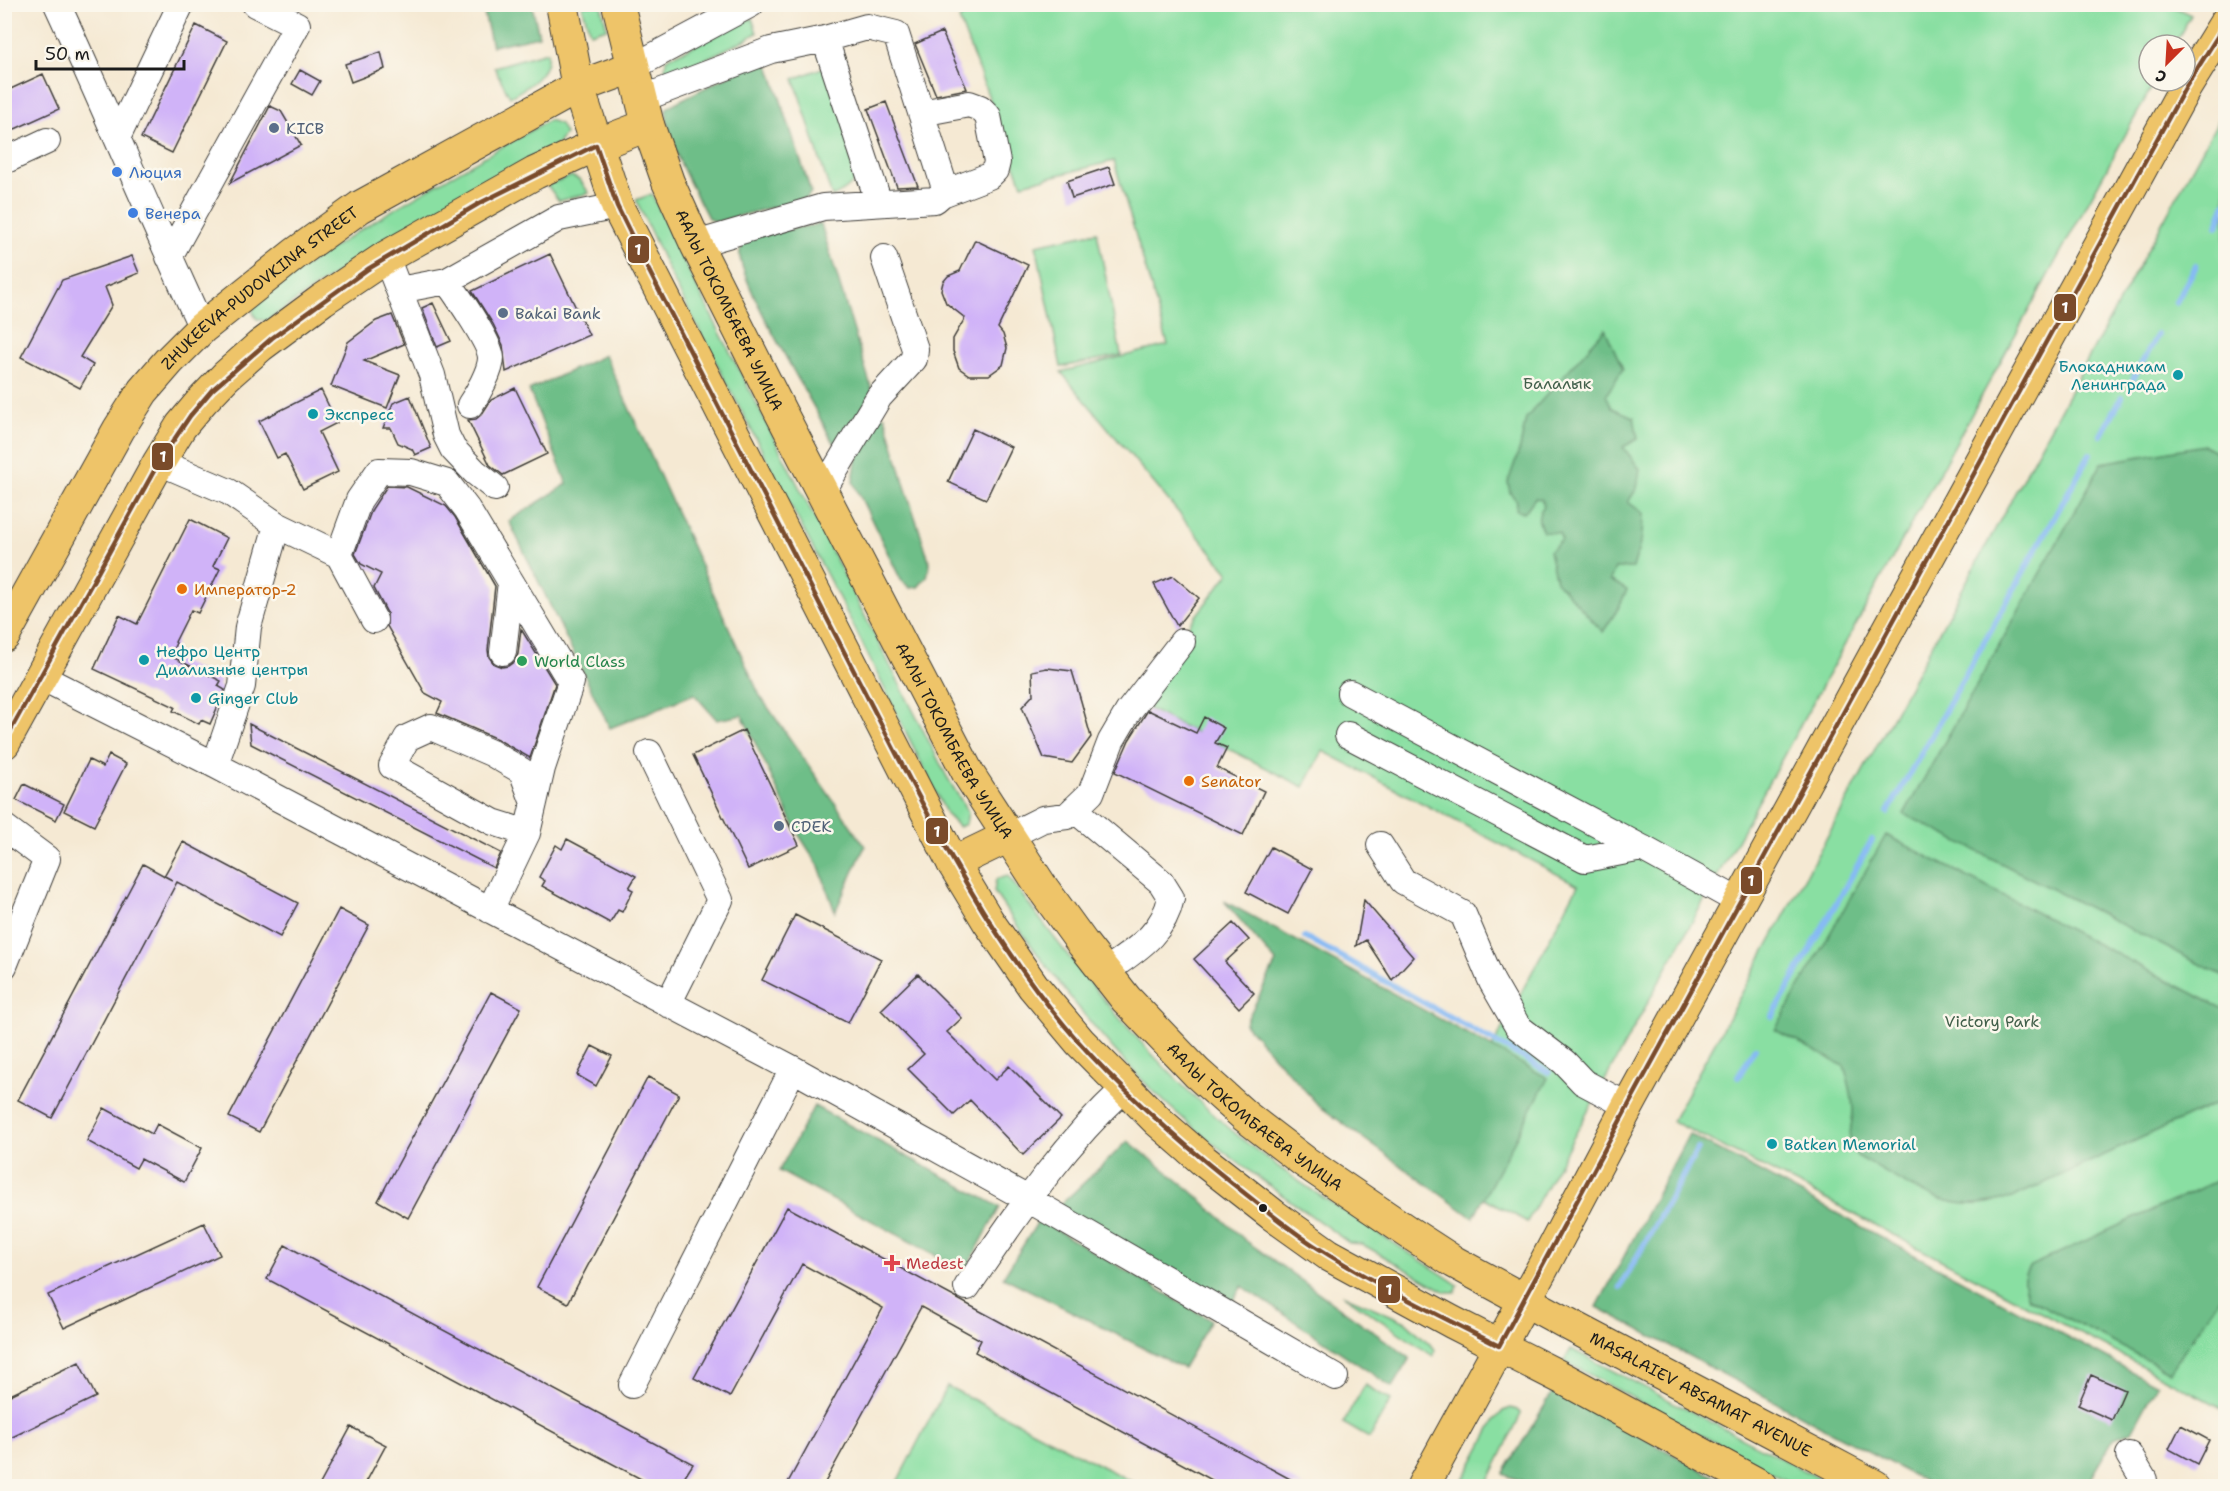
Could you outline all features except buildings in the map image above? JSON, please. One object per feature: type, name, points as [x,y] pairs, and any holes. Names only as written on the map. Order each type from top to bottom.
[{"type":"main road","points":[[562,4],[578,87],[596,145],[618,206],[647,267],[953,863],[988,921],[1033,986],[1080,1042],[1124,1089],[1204,1161],[1329,1255],[1761,1486]]},
{"type":"main road","name":"ААЛЫ ТОКОМБАЕВА УЛИЦА","points":[[618,4],[644,112],[668,182],[696,244],[969,775],[1007,837],[1041,886],[1126,999],[1167,1044],[1245,1116],[1305,1162],[1408,1232],[1454,1262],[1525,1301]]},
{"type":"main road","points":[[1432,1484],[1499,1346],[1628,1106],[2185,88],[2226,22]]},
{"type":"main road","name":"ZHUKEEVA-PUDOVKINA STREET","points":[[4,636],[119,429],[143,392],[169,361],[202,328],[295,254],[360,207],[578,87],[633,67]]},
{"type":"main road","points":[[4,743],[159,462],[181,426],[202,401],[260,346],[322,300],[386,257],[535,173],[596,145],[644,112]]},
{"type":"main road","points":[[227,309],[260,346]]},
{"type":"main road","points":[[953,863],[1007,837]]},
{"type":"main road","name":"MASALAIEV ABSAMAT AVENUE","points":[[1525,1301],[1875,1486]]},
{"type":"street","points":[[57,4],[202,328]]},
{"type":"street","points":[[118,136],[181,4]]},
{"type":"street","points":[[169,257],[297,25],[255,4]]},
{"type":"street","points":[[633,67],[751,4]]},
{"type":"street","points":[[644,112],[771,50],[825,39],[867,27],[896,34],[945,188],[942,194]]},
{"type":"street","points":[[825,39],[879,203]]},
{"type":"street","points":[[696,244],[823,207],[935,200],[942,194],[989,176],[995,170],[998,162],[988,116],[980,108],[969,104],[921,113]]},
{"type":"street","points":[[4,160],[47,141]]},
{"type":"street","points":[[399,290],[447,280],[559,218],[618,206]]},
{"type":"street","points":[[386,257],[432,375],[446,435],[453,449],[475,472],[495,488]]},
{"type":"street","points":[[822,492],[879,397],[914,359],[915,349],[884,258]]},
{"type":"street","points":[[447,280],[482,336],[491,358],[482,388],[470,405]]},
{"type":"street","points":[[159,462],[229,492],[277,525],[339,555],[375,620]]},
{"type":"street","points":[[339,555],[359,500],[379,471],[411,472],[447,483],[467,509],[571,682],[542,768],[527,833],[490,910]]},
{"type":"street","points":[[215,765],[242,686],[248,627],[277,525]]},
{"type":"street","points":[[503,652],[511,582]]},
{"type":"street","points":[[1007,837],[1043,819],[1067,816],[1091,793],[1111,741],[1128,712],[1182,642]]},
{"type":"street","points":[[41,677],[215,765],[793,1069],[1028,1199],[1335,1377]]},
{"type":"street","points":[[1350,693],[1740,902]]},
{"type":"street","points":[[527,833],[493,822],[392,766],[407,738],[431,727],[491,753],[522,771],[534,803]]},
{"type":"street","points":[[1348,735],[1585,859],[1642,848]]},
{"type":"street","points":[[649,753],[720,900],[668,1004]]},
{"type":"street","points":[[1074,809],[1161,882],[1172,898],[1168,913],[1154,935],[1105,972]]},
{"type":"street","points":[[4,827],[47,859],[4,966]]},
{"type":"street","points":[[1380,845],[1403,881],[1463,914],[1492,982],[1518,1027],[1563,1062],[1584,1082],[1628,1106]]},
{"type":"street","points":[[632,1385],[793,1069]]},
{"type":"street","points":[[967,1287],[1057,1160],[1124,1089]]},
{"type":"street","points":[[2129,1455],[2144,1480],[2144,1486]]},
{"type":"green space","name":"Балалык","points":[[982,4],[2168,4],[2191,15],[2181,33],[2137,33],[2137,93],[2148,93],[1527,1222],[1429,1167],[1578,885],[1323,751],[1304,787],[1131,700],[1229,573],[1061,372],[1168,345],[1114,161],[1022,184],[959,19]]},
{"type":"green space","points":[[482,5],[532,5],[539,36],[492,46]]},
{"type":"green space","points":[[582,5],[601,5],[607,28],[590,33]]},
{"type":"green space","points":[[752,18],[757,33],[678,72],[665,71],[666,59]]},
{"type":"green space","points":[[547,52],[547,60],[541,74],[530,85],[510,97],[494,67]]},
{"type":"green space","points":[[763,60],[770,68],[811,192],[807,198],[716,222],[708,218],[681,165],[671,138],[666,109]]},
{"type":"green space","points":[[827,66],[861,168],[850,186],[832,197],[794,79]]},
{"type":"green space","name":"Victory Park","points":[[2225,108],[2225,1410],[1816,1194],[1672,1121]]},
{"type":"green space","points":[[549,120],[560,124],[565,134],[558,144],[392,235],[266,321],[257,319],[253,313],[254,304],[361,229]]},
{"type":"green space","points":[[571,176],[580,180],[589,193],[559,201],[547,185]]},
{"type":"green space","points":[[652,194],[677,248],[947,777],[968,812],[966,824],[959,827],[947,815],[853,625],[671,276],[636,200]]},
{"type":"green space","points":[[821,224],[873,393],[836,445],[778,343],[750,287],[742,265],[740,251],[747,239],[760,234]]},
{"type":"green space","points":[[1097,232],[1121,355],[1061,367],[1036,245]]},
{"type":"green space","points":[[1605,329],[1623,369],[1606,395],[1612,408],[1634,417],[1638,439],[1623,447],[1640,469],[1637,488],[1628,502],[1643,513],[1642,537],[1633,568],[1615,568],[1610,580],[1627,590],[1603,632],[1556,581],[1549,551],[1562,540],[1559,533],[1543,532],[1539,519],[1544,506],[1541,499],[1535,498],[1524,513],[1516,510],[1517,501],[1510,493],[1508,482],[1520,448],[1526,418]]},
{"type":"green space","points":[[605,355],[760,696],[865,846],[835,912],[819,866],[797,832],[742,715],[717,720],[694,694],[610,728],[509,521],[567,484],[529,390]]},
{"type":"green space","points":[[879,416],[885,416],[930,563],[927,577],[918,587],[910,588],[901,580],[853,482],[856,461]]},
{"type":"green space","points":[[2204,445],[2226,457],[2225,977],[1904,814],[2102,463]]},
{"type":"green space","points":[[1886,835],[2225,1010],[2225,1099],[2012,1198],[1988,1203],[1963,1204],[1931,1196],[1857,1156],[1850,1139],[1853,1103],[1844,1066],[1775,1030]]},
{"type":"green space","points":[[1008,876],[1062,948],[1119,1017],[1180,1083],[1213,1114],[1298,1181],[1458,1285],[1456,1292],[1446,1292],[1362,1244],[1349,1243],[1197,1131],[1151,1089],[1088,1019],[994,892],[996,879]]},
{"type":"green space","points":[[1224,901],[1548,1078],[1473,1218],[1319,1106],[1245,1024],[1276,962]]},
{"type":"green space","points":[[814,1106],[1000,1207],[965,1271],[779,1171]]},
{"type":"green space","points":[[1689,1134],[2157,1385],[2132,1431],[2114,1438],[2091,1477],[2094,1486],[1933,1486],[1597,1307]]},
{"type":"green space","points":[[1128,1141],[1190,1190],[1245,1240],[1410,1358],[1392,1387],[1242,1286],[1230,1306],[1055,1210]]},
{"type":"green space","points":[[2225,1177],[2225,1290],[2170,1372],[2028,1298],[2024,1281],[2030,1266]]},
{"type":"green space","points":[[1039,1220],[1211,1320],[1183,1368],[1003,1277]]},
{"type":"green space","points":[[1342,1294],[1406,1322],[1436,1350],[1433,1356]]},
{"type":"green space","points":[[1571,1349],[1834,1486],[1796,1486],[1564,1361]]},
{"type":"green space","points":[[1365,1385],[1391,1400],[1369,1438],[1343,1423]]},
{"type":"green space","points":[[947,1386],[1140,1486],[895,1486]]},
{"type":"green space","points":[[1554,1390],[1732,1486],[1535,1486],[1503,1474]]},
{"type":"green space","points":[[1511,1408],[1521,1414],[1486,1486],[1477,1486],[1463,1480],[1495,1420],[1503,1411]]},
{"type":"waterway","points":[[2217,226],[2226,203]]},
{"type":"waterway","points":[[2176,302],[2196,266]]},
{"type":"waterway","points":[[2133,379],[2158,334]]},
{"type":"waterway","points":[[2101,435],[2122,397]]},
{"type":"waterway","points":[[1888,812],[2090,454]]},
{"type":"waterway","points":[[1772,1017],[1872,840]]},
{"type":"waterway","points":[[1305,937],[1549,1072]]},
{"type":"waterway","points":[[1738,1077],[1755,1048]]},
{"type":"waterway","points":[[1620,1287],[1698,1149]]},
{"type":"transit line","name":"1","points":[[4,742],[159,462],[190,416],[212,390],[272,338],[368,269],[480,203],[596,145],[617,206],[647,267],[930,819],[983,911],[1043,999],[1095,1060],[1152,1115],[1285,1225],[1362,1275],[1499,1346],[2185,88],[2226,23]]},
{"type":"place","name":"KICB","points":[[274,128]]},
{"type":"place","name":"Люция","points":[[117,172]]},
{"type":"place","name":"Венера","points":[[133,213]]},
{"type":"place","name":"Bakai Bank","points":[[503,313]]},
{"type":"place","name":"Блокадникам Ленинграда","points":[[2178,375]]},
{"type":"place","name":"Экспресс","points":[[313,414]]},
{"type":"place","name":"Император-2","points":[[182,589]]},
{"type":"place","name":"Нефро Центр Диализные центры","points":[[144,660]]},
{"type":"place","name":"World Class","points":[[522,661]]},
{"type":"place","name":"Ginger Club","points":[[196,698]]},
{"type":"place","name":"Senator","points":[[1189,781]]},
{"type":"place","name":"CDEK","points":[[779,826]]},
{"type":"place","name":"Batken Memorial","points":[[1772,1144]]},
{"type":"place","name":"Medest","points":[[892,1263]]}]
